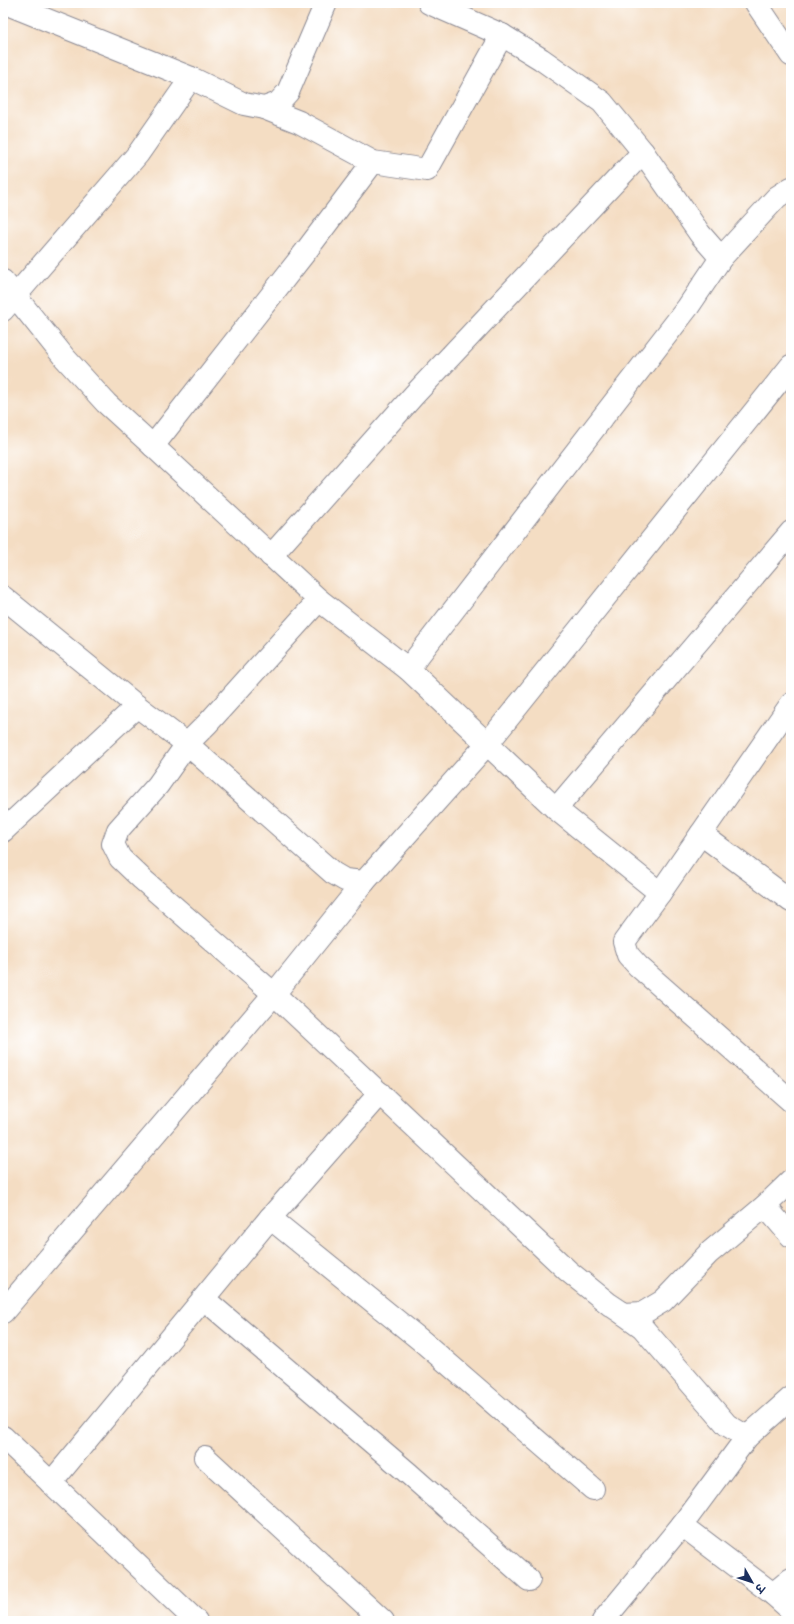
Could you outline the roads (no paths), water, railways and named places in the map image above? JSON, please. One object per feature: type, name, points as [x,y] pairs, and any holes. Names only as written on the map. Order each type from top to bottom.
[{"type":"street","points":[[5,3],[191,78],[244,104],[264,108],[299,122],[373,162],[426,170],[502,35]]},
{"type":"street","points":[[264,108],[278,103],[288,92],[326,3]]},
{"type":"street","points":[[429,3],[502,35],[541,58],[602,102],[643,152],[700,234],[721,258]]},
{"type":"street","points":[[756,3],[791,55]]},
{"type":"street","points":[[191,78],[138,154],[7,296],[106,403],[319,600],[408,669],[488,743],[556,809],[660,893]]},
{"type":"street","points":[[271,556],[414,395],[643,152]]},
{"type":"street","points":[[153,446],[306,251],[373,162]]},
{"type":"street","points":[[408,669],[688,307],[721,258],[778,197],[791,188]]},
{"type":"street","points":[[6,1300],[274,994],[364,882],[488,743],[791,366]]},
{"type":"street","points":[[556,809],[791,532]]},
{"type":"street","points":[[3,597],[137,706],[187,744],[334,873],[345,880],[364,882]]},
{"type":"street","points":[[319,600],[208,723],[187,744],[158,785],[118,830],[113,844],[120,858],[274,994],[568,1271],[609,1304],[642,1327],[727,1425],[747,1437]]},
{"type":"street","points":[[791,704],[702,834],[624,942],[628,955],[791,1101]]},
{"type":"street","points":[[3,831],[137,706]]},
{"type":"street","points":[[702,834],[791,901]]},
{"type":"street","points":[[51,1483],[270,1218],[380,1093]]},
{"type":"street","points":[[624,1314],[643,1313],[663,1301],[709,1253],[765,1206],[791,1181]]},
{"type":"street","points":[[765,1206],[791,1236]]},
{"type":"street","points":[[270,1218],[423,1342],[593,1488]]},
{"type":"street","points":[[204,1299],[529,1580]]},
{"type":"street","points":[[603,1621],[682,1525],[747,1437],[791,1398]]},
{"type":"street","points":[[3,1438],[196,1621]]},
{"type":"street","points":[[205,1457],[383,1621]]},
{"type":"street","points":[[682,1525],[773,1594],[791,1610]]},
{"type":"street","points":[[773,1594],[791,1578]]}]
